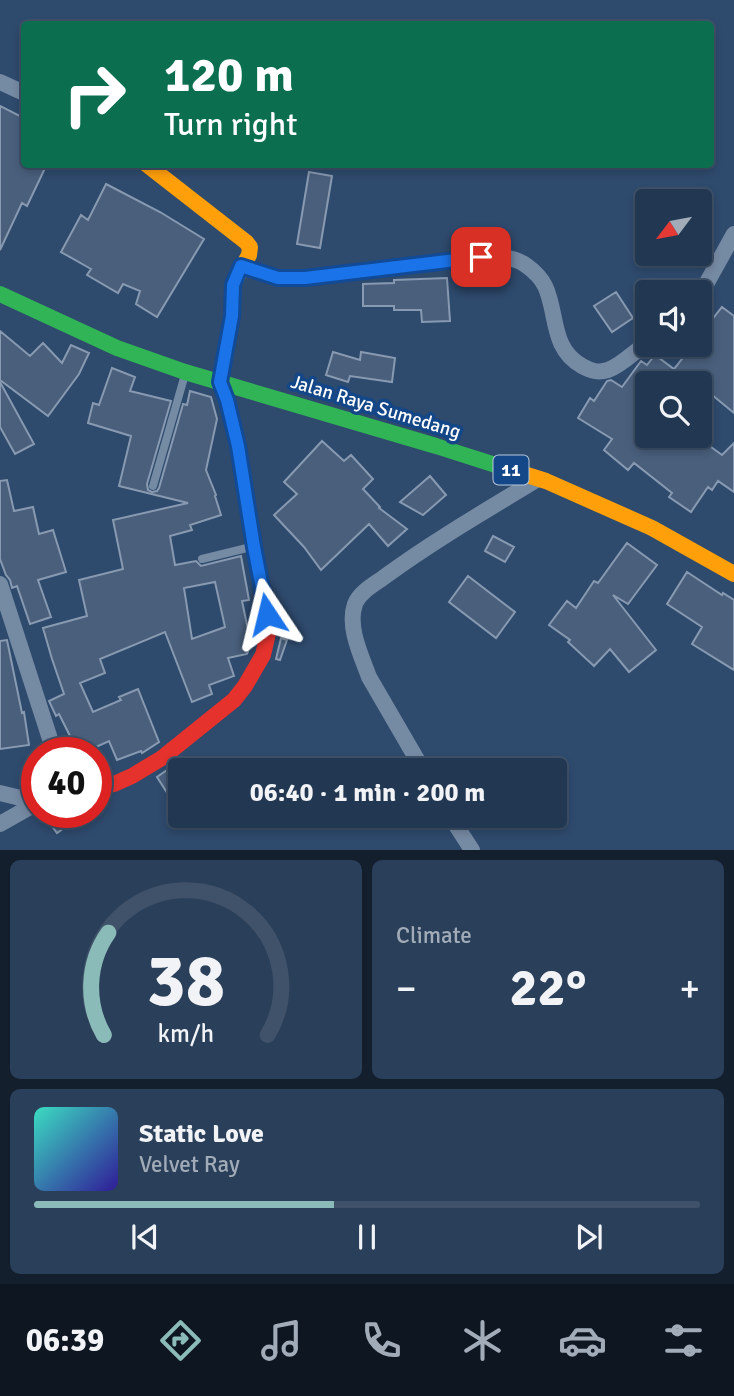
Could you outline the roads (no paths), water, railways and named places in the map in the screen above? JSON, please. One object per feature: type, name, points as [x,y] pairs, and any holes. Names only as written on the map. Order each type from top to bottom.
[{"type":"main road","points":[[112,784],[162,758],[233,700],[246,686],[263,655],[269,629],[238,446],[227,400],[233,285],[251,250],[246,242],[151,168]]},
{"type":"main road","name":"Jalan Raya Sumedang","points":[[0,293],[117,348],[185,372],[538,479],[652,528],[734,574]]},
{"type":"street","points":[[0,82],[21,92]]},
{"type":"street","points":[[708,280],[734,234]]},
{"type":"street","points":[[241,266],[278,278],[305,278],[481,257],[515,259],[526,264],[545,287],[557,333],[569,356],[577,363],[588,370],[598,372],[610,369],[635,351]]},
{"type":"street","points":[[416,758],[363,662],[353,626],[355,603],[363,592],[424,548],[538,479]]},
{"type":"street","points":[[0,584],[49,737]]},
{"type":"street","points":[[0,793],[21,798]]},
{"type":"street","points":[[0,824],[21,812]]},
{"type":"street","points":[[458,828],[472,850]]},
{"type":"lane","points":[[152,486],[185,372]]},
{"type":"lane","points":[[202,559],[254,547]]}]
